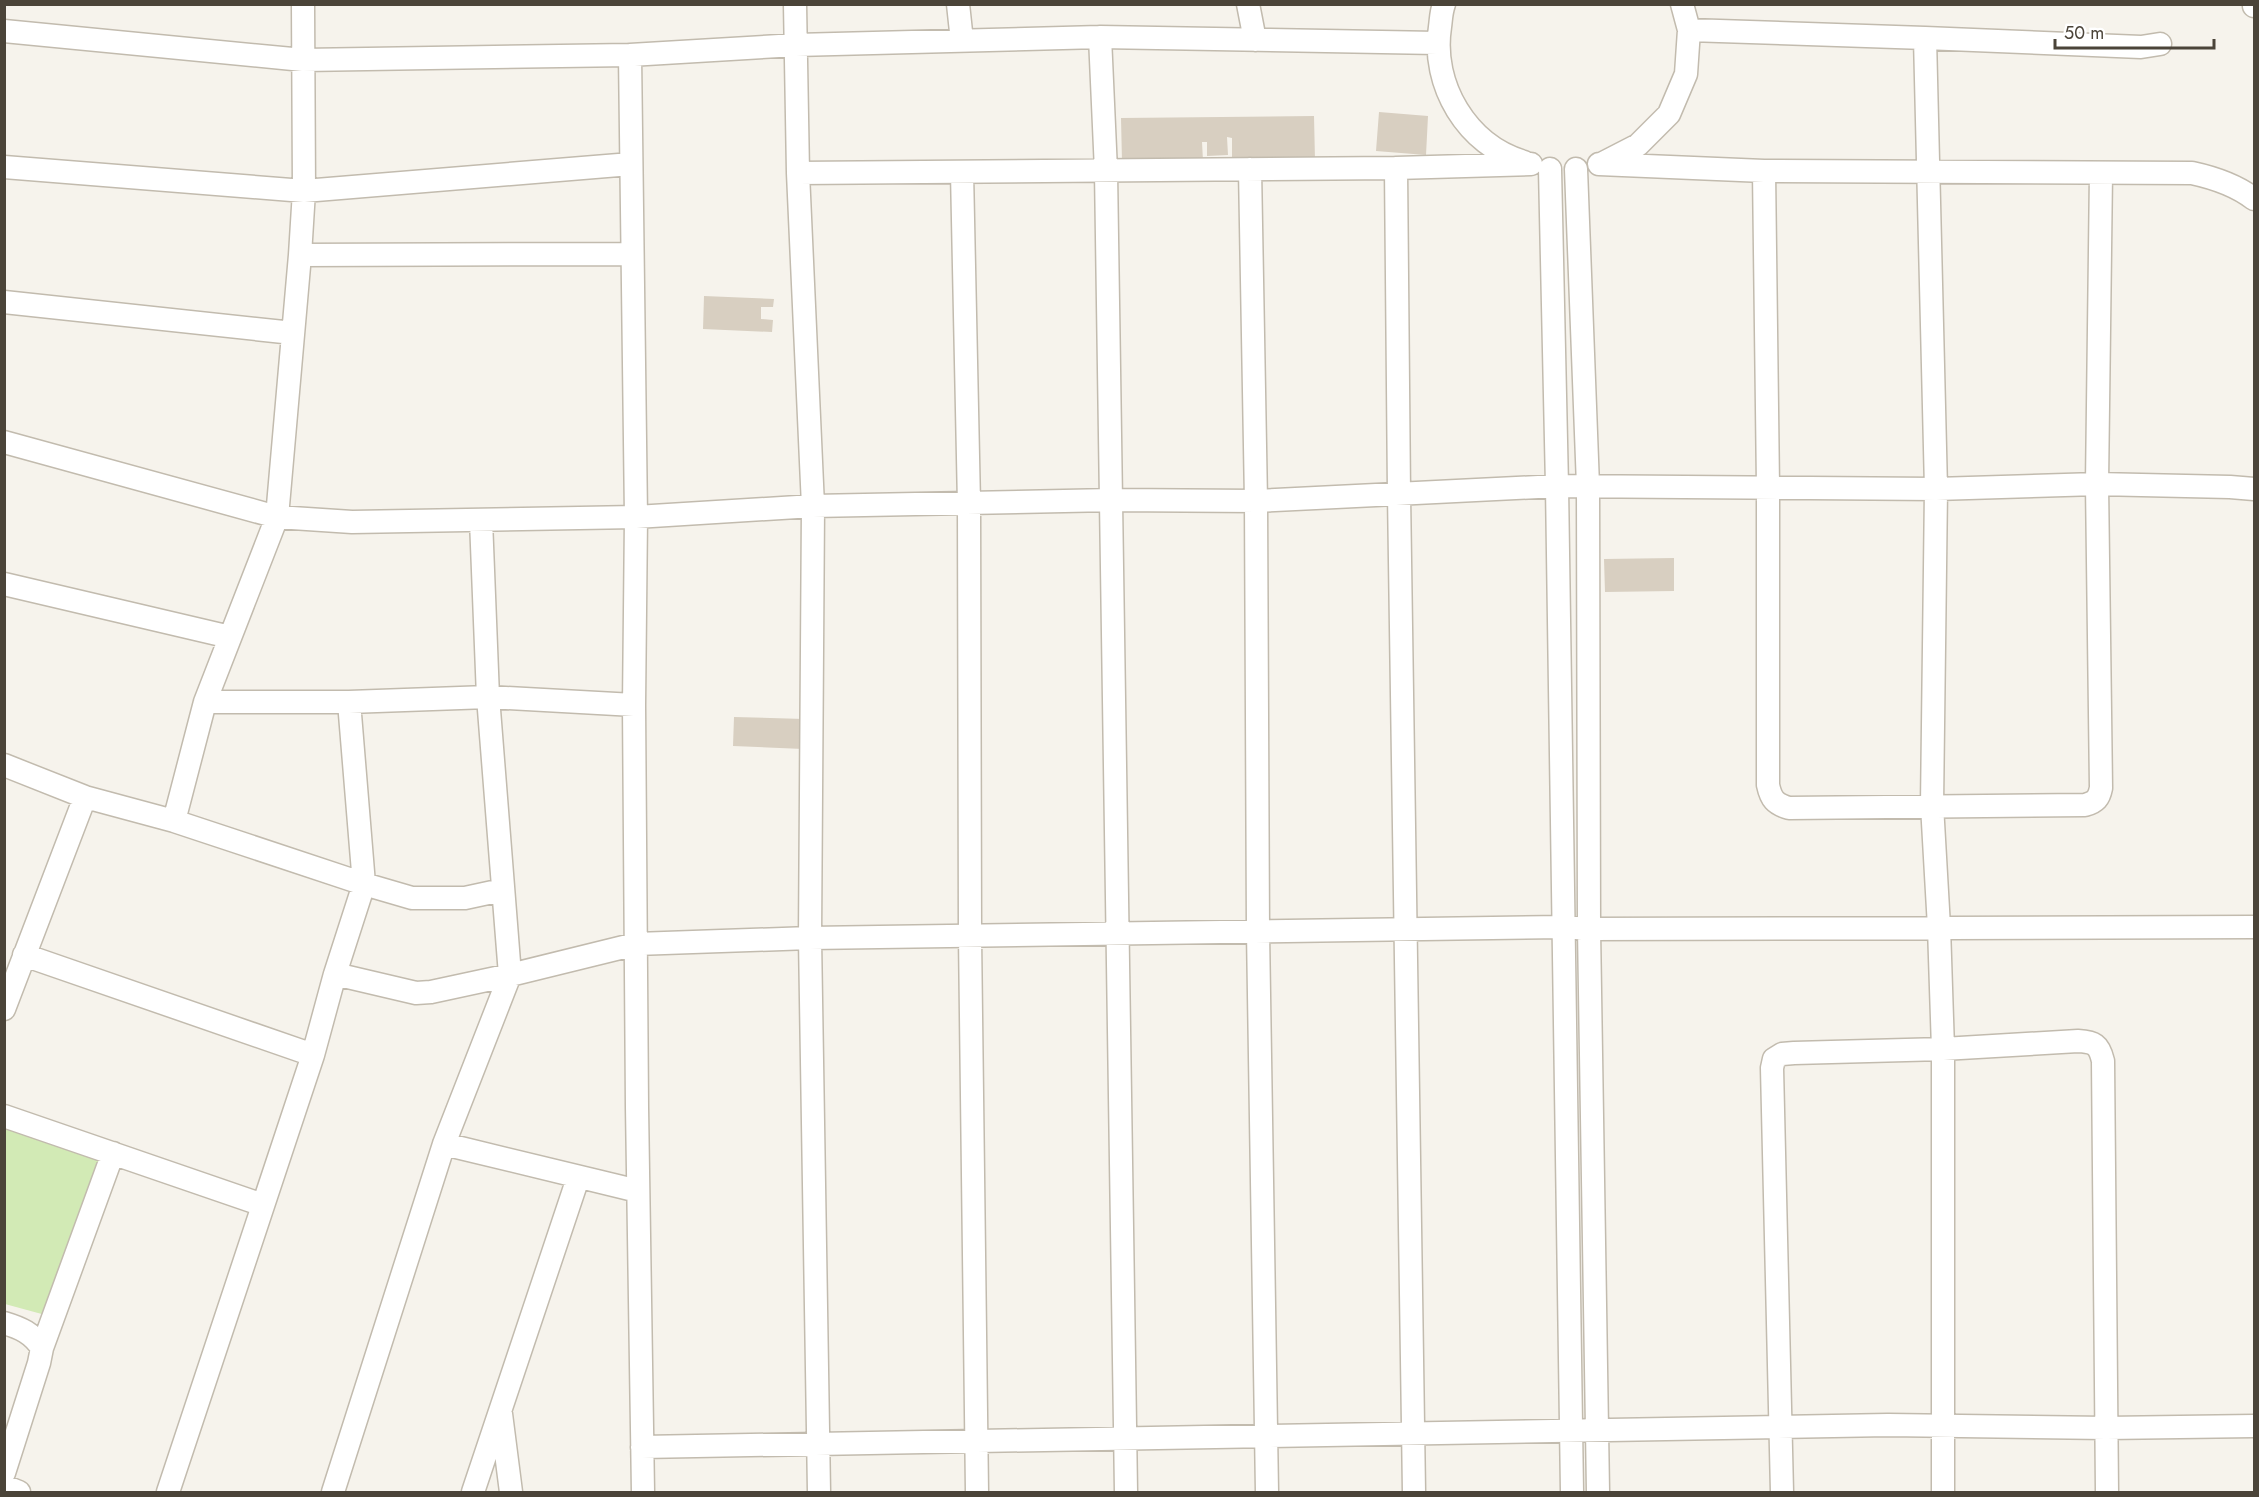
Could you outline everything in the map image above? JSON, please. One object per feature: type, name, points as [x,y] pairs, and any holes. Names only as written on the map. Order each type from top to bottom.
[{"type":"street","points":[[174,821],[205,702],[277,517],[304,191],[303,4]]},
{"type":"street","points":[[795,4],[798,173],[813,506],[810,938],[819,1492]]},
{"type":"street","points":[[958,4],[962,41]]},
{"type":"street","points":[[1248,4],[1255,40]]},
{"type":"street","points":[[1444,4],[1437,43],[1442,79],[1457,111],[1480,138],[1511,158],[1540,166]]},
{"type":"street","points":[[798,173],[1540,166],[1576,169],[1599,164],[1638,145],[1668,114],[1686,74],[1689,30],[1682,4]]},
{"type":"street","points":[[1689,30],[2141,46],[2160,44]]},
{"type":"street","points":[[4,31],[303,60],[630,55],[796,45],[1100,38],[1437,43]]},
{"type":"street","points":[[1100,38],[1106,171],[1112,500],[1126,1492]]},
{"type":"street","points":[[1925,38],[1936,489],[1932,805],[1943,1049],[1943,1492]]},
{"type":"street","points":[[630,55],[636,517],[634,705],[638,1191],[643,1492]]},
{"type":"street","points":[[4,167],[304,191],[631,164]]},
{"type":"street","points":[[1599,164],[1764,171],[2192,172],[2214,177],[2244,191],[2254,199]]},
{"type":"street","points":[[1540,166],[1557,486],[1572,1492]]},
{"type":"street","points":[[1396,168],[1414,1492]]},
{"type":"street","points":[[1250,169],[1256,501],[1258,932],[1267,1492]]},
{"type":"street","points":[[1576,169],[1588,486],[1589,929],[1598,1492]]},
{"type":"street","points":[[1764,171],[1768,488],[1768,785],[1771,798],[1777,805],[1789,807],[2085,805],[2094,803],[2099,798],[2101,788],[2097,484],[2101,173]]},
{"type":"street","points":[[962,172],[969,504],[970,936],[977,1492]]},
{"type":"street","points":[[300,255],[631,254]]},
{"type":"street","points":[[4,302],[293,333]]},
{"type":"street","points":[[4,442],[277,517],[352,522],[636,517],[813,506],[1112,500],[1256,501],[1557,486],[1936,489],[2097,484],[2254,489]]},
{"type":"street","points":[[333,1492],[444,1144],[510,975],[488,697],[481,520]]},
{"type":"street","points":[[4,584],[230,637]]},
{"type":"street","points":[[205,702],[349,702],[488,697],[634,705]]},
{"type":"street","points":[[168,1492],[313,1055],[335,974],[364,884],[349,702]]},
{"type":"street","points":[[4,765],[85,797],[174,821],[412,898],[442,900],[465,898],[502,890]]},
{"type":"street","points":[[4,1009],[85,797]]},
{"type":"street","points":[[335,974],[416,993],[431,992],[636,944],[810,938],[1563,927],[1589,929],[2254,927]]},
{"type":"street","points":[[24,955],[313,1055]]},
{"type":"street","points":[[1782,1492],[1772,1068],[1774,1059],[1782,1054],[1794,1053],[1943,1049],[2078,1041],[2093,1042],[2100,1048],[2103,1061],[2107,1492]]},
{"type":"street","points":[[4,1116],[263,1205]]},
{"type":"street","points":[[444,1144],[638,1191]]},
{"type":"street","points":[[4,1473],[42,1348],[113,1153]]},
{"type":"street","points":[[473,1492],[578,1178]]},
{"type":"street","points":[[4,1323],[24,1329],[42,1348]]},
{"type":"street","points":[[501,1408],[511,1492]]},
{"type":"street","points":[[642,1447],[1781,1427],[2254,1426]]},
{"type":"street","points":[[4,1486],[19,1492]]},
{"type":"green space","points":[[4,1116],[113,1153],[60,1319],[5,1304]]},
{"type":"building","points":[[1379,112],[1428,116],[1426,155],[1376,151]]},
{"type":"building","points":[[1314,116],[1315,160],[1232,161],[1232,138],[1227,137],[1228,155],[1207,156],[1207,142],[1202,142],[1203,161],[1122,162],[1121,118]]},
{"type":"building","points":[[704,296],[774,299],[773,307],[761,307],[761,319],[773,320],[772,332],[703,329]]},
{"type":"building","points":[[1674,558],[1674,591],[1605,592],[1604,559]]},
{"type":"building","points":[[734,717],[804,719],[803,749],[733,746]]}]
